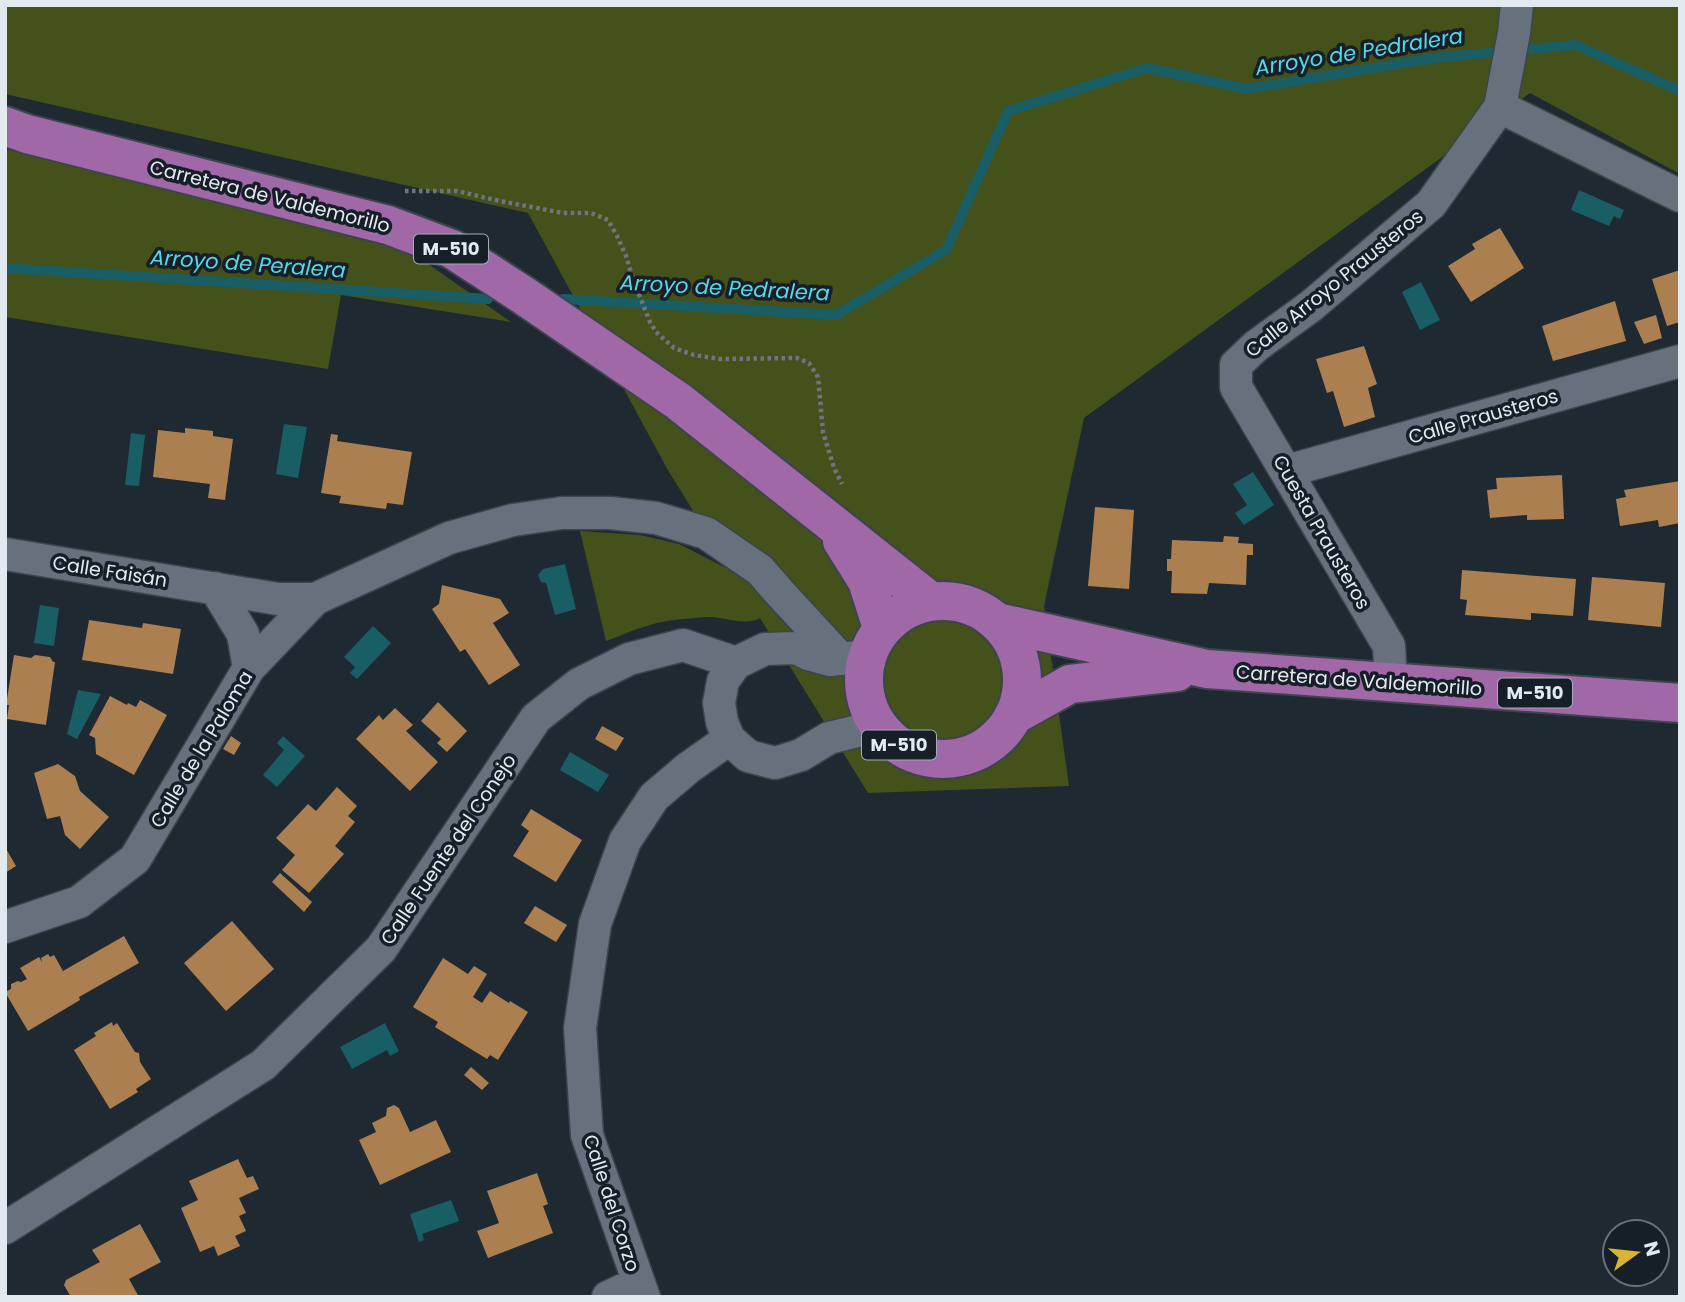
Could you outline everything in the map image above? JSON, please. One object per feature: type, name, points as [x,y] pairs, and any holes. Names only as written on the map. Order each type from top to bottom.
[{"type":"main road","name":"Carretera de Valdemorillo","points":[[5,127],[388,225],[452,249],[836,504],[930,601]]},
{"type":"main road","name":"Carretera de Valdemorillo","points":[[836,504],[867,581],[863,648]]},
{"type":"main road","name":"M-510","points":[[930,601],[954,601],[977,608],[997,622],[1012,643],[1021,666],[1021,692],[1013,716],[1000,735],[981,749],[960,758],[937,759],[914,754],[894,743],[878,726],[867,704],[863,680],[863,648],[896,616],[930,601]]},
{"type":"main road","name":"Carretera de Valdemorillo","points":[[997,622],[1206,669],[1680,703]]},
{"type":"main road","name":"Carretera de Valdemorillo","points":[[1013,716],[1070,684],[1206,669]]},
{"type":"street","points":[[1515,19],[1500,107],[1680,195]]},
{"type":"street","name":"Calle Arroyo Prausteros","points":[[1236,387],[1236,365],[1256,346],[1311,306],[1431,204],[1500,107]]},
{"type":"street","name":"Calle Prausteros","points":[[1287,471],[1680,361]]},
{"type":"street","name":"Cuesta Prausteros","points":[[1236,387],[1389,646],[1391,681]]},
{"type":"street","name":"Calle de la Paloma","points":[[5,927],[79,902],[135,859],[249,668],[315,599],[449,538],[513,520],[562,513],[610,513],[656,518],[706,533],[760,569],[780,593],[863,648]]},
{"type":"street","name":"Calle Faisán","points":[[5,554],[278,599],[315,599]]},
{"type":"street","points":[[215,588],[243,634],[249,668]]},
{"type":"street","points":[[765,649],[782,626],[780,593]]},
{"type":"street","name":"Calle Fuente del Conejo","points":[[5,1228],[263,1065],[381,949],[536,718],[579,684],[629,659],[683,645],[736,663]]},
{"type":"street","points":[[863,648],[830,660],[796,648],[765,649],[736,663],[723,681],[719,703],[722,722],[729,739],[748,756],[775,763],[802,755],[829,738],[878,726]]},
{"type":"street","name":"Calle del Corzo","points":[[641,1290],[587,1135],[580,1028],[595,924],[625,841],[654,797],[688,768],[729,739]]},
{"type":"street","points":[[607,1297],[641,1290]]},
{"type":"path","points":[[634,282],[656,332],[674,348],[694,355],[720,359],[797,358],[809,363],[818,377],[823,432],[834,468],[836,504]]},
{"type":"green space","points":[[5,5],[1680,5],[1680,174],[1530,93],[1084,418],[1044,606],[1069,786],[868,793],[760,618],[749,621],[712,617],[665,621],[606,641],[580,531],[640,535],[679,544],[730,570],[669,472],[528,213],[5,94]]},
{"type":"green space","points":[[5,149],[411,252],[511,322],[341,295],[328,369],[5,317]]},
{"type":"water","points":[[1579,190],[1624,210],[1620,219],[1614,216],[1609,226],[1571,210]]},
{"type":"water","points":[[1421,282],[1440,320],[1420,330],[1402,292]]},
{"type":"water","points":[[284,424],[307,427],[298,478],[276,474]]},
{"type":"water","points":[[131,433],[145,435],[139,486],[125,485]]},
{"type":"water","points":[[1253,472],[1274,505],[1244,525],[1235,513],[1247,505],[1233,484]]},
{"type":"water","points":[[565,564],[576,609],[555,615],[546,583],[541,582],[538,575],[543,569]]},
{"type":"water","points":[[40,605],[59,608],[54,646],[34,643]]},
{"type":"water","points":[[373,626],[391,643],[357,679],[350,673],[355,667],[344,657]]},
{"type":"water","points":[[78,690],[101,694],[77,739],[67,734]]},
{"type":"water","points":[[283,736],[305,756],[277,787],[263,775],[284,750],[277,743]]},
{"type":"water","points":[[570,752],[609,775],[598,792],[560,770]]},
{"type":"water","points":[[385,1023],[399,1051],[390,1056],[387,1050],[352,1069],[340,1047]]},
{"type":"water","points":[[451,1200],[459,1221],[422,1234],[424,1240],[419,1242],[410,1214]]},
{"type":"building","points":[[1500,228],[1524,268],[1471,302],[1448,266],[1475,249],[1472,244]]},
{"type":"building","points":[[1680,270],[1680,322],[1667,326],[1652,279]]},
{"type":"building","points":[[1615,301],[1626,341],[1553,361],[1542,326]]},
{"type":"building","points":[[1656,315],[1662,338],[1644,344],[1634,322]]},
{"type":"building","points":[[1364,346],[1377,384],[1368,388],[1375,417],[1344,427],[1333,391],[1327,393],[1316,359]]},
{"type":"building","points":[[185,428],[213,431],[213,436],[233,439],[225,500],[208,498],[210,484],[153,477],[158,430],[185,433]]},
{"type":"building","points":[[331,434],[338,435],[337,441],[412,452],[403,505],[387,503],[386,509],[339,503],[341,496],[321,493]]},
{"type":"building","points":[[1562,475],[1564,519],[1527,520],[1527,515],[1490,518],[1487,490],[1497,489],[1496,478]]},
{"type":"building","points":[[1680,481],[1680,523],[1659,527],[1658,520],[1620,526],[1616,499],[1626,497],[1624,490]]},
{"type":"building","points":[[1095,507],[1134,510],[1129,589],[1088,586]]},
{"type":"building","points":[[1224,536],[1239,537],[1238,543],[1253,544],[1253,555],[1247,555],[1246,585],[1209,583],[1207,594],[1171,593],[1172,571],[1167,571],[1167,559],[1171,559],[1172,540],[1223,542]]},
{"type":"building","points":[[1462,570],[1576,579],[1573,616],[1531,613],[1531,620],[1465,615],[1467,600],[1460,599]]},
{"type":"building","points":[[1592,577],[1665,583],[1661,627],[1588,620]]},
{"type":"building","points":[[442,585],[500,599],[509,613],[493,623],[520,665],[489,685],[465,649],[460,652],[432,609],[439,604]]},
{"type":"building","points":[[89,620],[142,628],[143,623],[181,629],[173,674],[82,660]]},
{"type":"building","points":[[14,655],[50,657],[55,662],[46,725],[7,719],[9,705],[6,705]]},
{"type":"building","points":[[110,696],[136,707],[140,700],[167,715],[134,775],[96,754],[95,738],[89,735]]},
{"type":"building","points":[[438,702],[467,731],[447,752],[437,743],[441,739],[421,721]]},
{"type":"building","points":[[395,708],[413,725],[406,731],[438,762],[410,791],[356,739],[379,715],[383,720]]},
{"type":"building","points":[[602,726],[624,738],[616,751],[595,739]]},
{"type":"building","points":[[231,736],[241,743],[234,755],[223,749]]},
{"type":"building","points":[[58,764],[75,776],[80,791],[109,817],[80,849],[65,835],[60,816],[47,819],[34,773]]},
{"type":"building","points":[[337,787],[357,806],[348,816],[355,822],[335,846],[344,854],[309,893],[282,870],[295,855],[276,838],[308,804],[316,811]]},
{"type":"building","points":[[531,809],[582,840],[556,882],[513,856],[529,831],[521,825]]},
{"type":"building","points":[[5,847],[16,866],[5,873]]},
{"type":"building","points":[[280,873],[312,902],[304,912],[272,882]]},
{"type":"building","points":[[535,906],[567,925],[556,942],[524,923]]},
{"type":"building","points":[[232,921],[274,969],[226,1011],[184,963]]},
{"type":"building","points":[[124,936],[139,963],[79,997],[80,1000],[28,1031],[5,992],[11,989],[11,984],[27,979],[20,968],[39,957],[42,962],[41,958],[48,954],[50,957],[54,955],[63,971]]},
{"type":"building","points":[[443,958],[468,974],[474,966],[487,974],[473,997],[482,1003],[490,991],[528,1012],[498,1060],[490,1055],[487,1059],[435,1027],[438,1022],[413,1007]]},
{"type":"building","points":[[112,1022],[113,1026],[117,1023],[135,1052],[139,1053],[140,1062],[151,1079],[136,1089],[138,1092],[110,1109],[74,1050]]},
{"type":"building","points":[[471,1067],[489,1083],[482,1090],[464,1075]]},
{"type":"building","points":[[394,1105],[399,1108],[410,1132],[436,1120],[451,1152],[380,1185],[359,1140],[376,1132],[372,1123],[386,1116],[387,1108]]},
{"type":"building","points":[[238,1159],[247,1178],[253,1176],[259,1189],[239,1198],[246,1213],[239,1216],[246,1231],[235,1236],[240,1246],[218,1256],[214,1246],[200,1252],[181,1208],[198,1200],[189,1181]]},
{"type":"building","points":[[537,1173],[548,1204],[543,1206],[553,1233],[488,1258],[477,1231],[499,1223],[487,1191]]},
{"type":"building","points":[[140,1224],[161,1262],[129,1279],[139,1297],[71,1297],[64,1285],[66,1280],[100,1262],[92,1250]]},
{"type":"waterway","name":"Arroyo de Pedralera","points":[[563,299],[836,315],[946,250],[1008,111],[1147,68],[1247,89],[1434,58],[1576,45],[1680,91]]},
{"type":"waterway","name":"Arroyo de Peralera","points":[[5,268],[488,299]]}]
